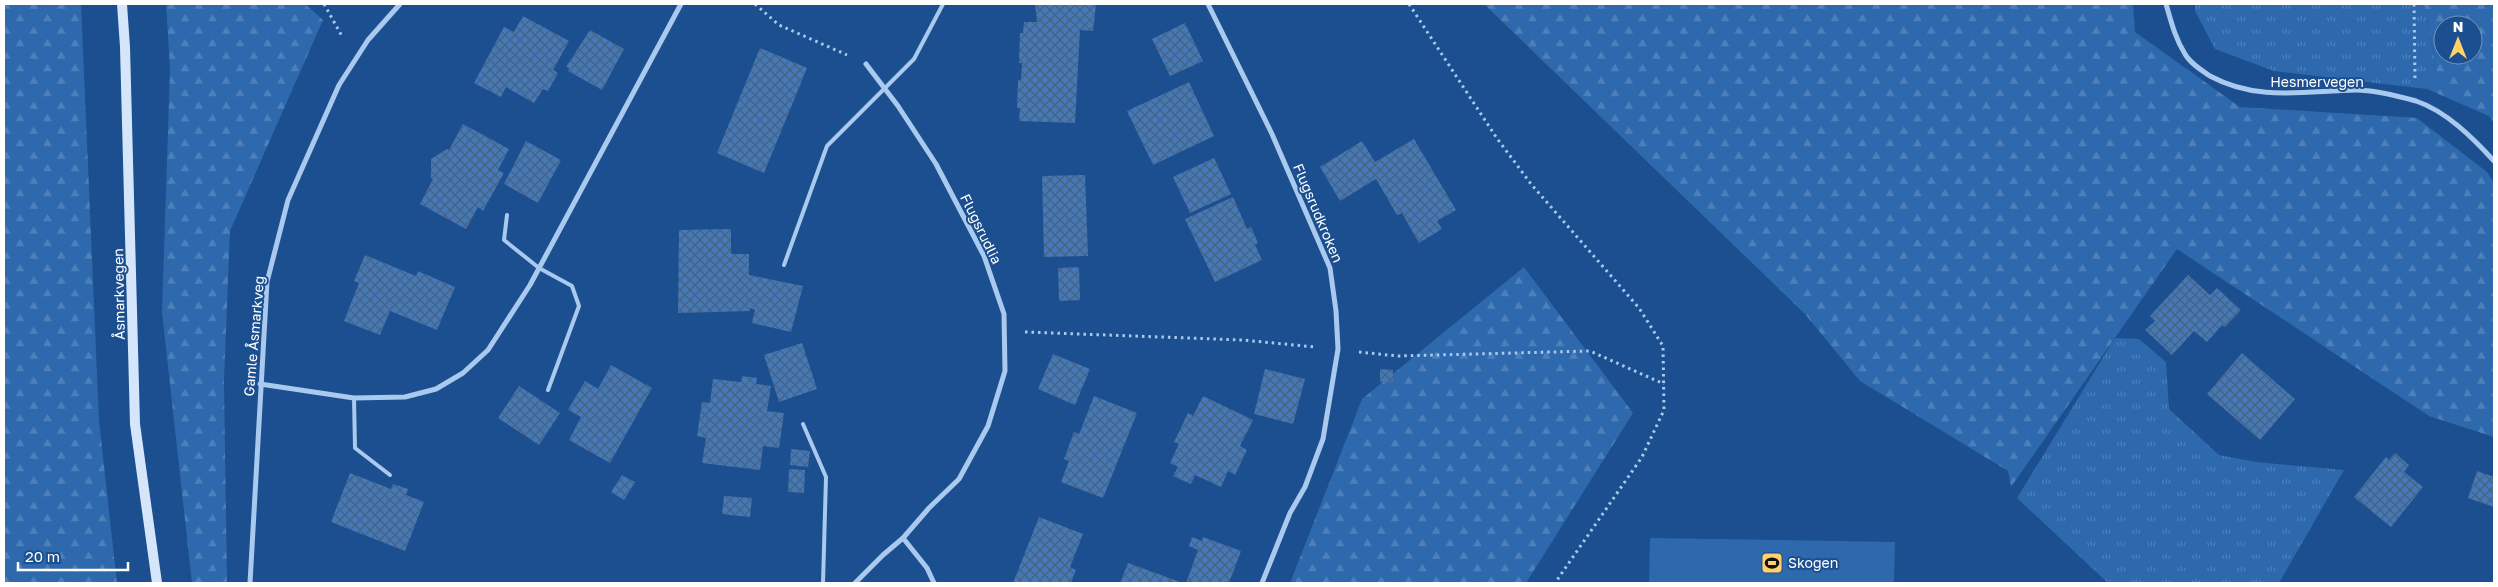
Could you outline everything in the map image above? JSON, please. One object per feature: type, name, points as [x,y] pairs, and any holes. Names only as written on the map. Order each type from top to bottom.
[{"type":"main road","name":"Åsmarkvegen","points":[[122,4],[126,77],[135,424],[157,583]]},
{"type":"street","name":"Gamle Åsmarkveg","points":[[250,583],[267,282],[288,200],[339,85],[368,40],[400,4]]},
{"type":"street","points":[[260,384],[354,398],[405,397],[436,389],[463,373],[488,350],[539,268],[681,4]]},
{"type":"street","name":"Flugsrudkroken","points":[[1208,4],[1272,134],[1330,268],[1336,311],[1338,349],[1323,439],[1305,487],[1290,512],[1262,583]]},
{"type":"street","name":"Hesmervegen","points":[[2166,4],[2174,31],[2185,55],[2201,70],[2239,89],[2266,94],[2294,95],[2358,90],[2417,102],[2445,117],[2479,144],[2494,160]]},
{"type":"street","name":"Flugsrudlia","points":[[855,583],[903,538],[929,508],[959,479],[988,426],[1005,371],[1004,314],[984,256],[936,164],[866,64]]},
{"type":"street","points":[[903,538],[927,568],[934,583]]},
{"type":"lane","points":[[784,265],[827,146],[914,59],[943,4]]},
{"type":"lane","points":[[507,215],[504,240],[539,268],[572,286],[579,306],[548,390]]},
{"type":"lane","points":[[354,398],[355,448],[390,475]]},
{"type":"lane","points":[[803,424],[826,477],[823,583]]},
{"type":"path","points":[[324,4],[339,33],[357,57]]},
{"type":"path","points":[[754,4],[779,25],[866,64]]},
{"type":"path","points":[[1409,4],[1496,136],[1531,184],[1639,308],[1663,346],[1664,410],[1642,457],[1555,583]]},
{"type":"path","points":[[2414,4],[2413,50],[2417,102]]},
{"type":"green space","points":[[4,4],[81,4],[99,421],[117,583],[4,583]]},
{"type":"green space","points":[[166,4],[305,4],[323,20],[230,231],[224,380],[227,583],[192,583],[162,312],[170,69]]},
{"type":"green space","points":[[1484,4],[2133,4],[2135,32],[2240,107],[2417,118],[2487,172],[2494,183],[2494,437],[2429,416],[2177,249],[2011,487],[2008,471],[1860,381],[1805,314]]},
{"type":"green space","points":[[2195,4],[2424,4],[2433,51],[2433,65],[2436,65],[2437,72],[2427,89],[2274,71],[2215,49],[2195,11]]},
{"type":"green space","points":[[2424,4],[2494,4],[2494,123],[2489,116],[2427,89],[2437,72],[2436,65],[2483,65],[2483,15],[2433,15],[2433,51]]},
{"type":"green space","points":[[1524,267],[1633,413],[1526,583],[1290,583],[1362,399]]},
{"type":"green space","points":[[2115,338],[2139,339],[2166,362],[2169,409],[2219,455],[2256,462],[2344,470],[2279,583],[2108,583],[2017,498]]},
{"type":"green space","name":"Skogen","points":[[1650,538],[1895,542],[1894,583],[1649,583]]},
{"type":"building","points":[[1035,4],[1096,4],[1093,31],[1080,30],[1075,123],[1019,121],[1020,108],[1017,108],[1018,80],[1021,80],[1022,63],[1019,63],[1020,33],[1023,33],[1024,22],[1037,22]]},
{"type":"building","points":[[523,16],[569,41],[553,70],[558,73],[548,91],[543,89],[534,103],[506,87],[501,97],[474,83],[504,27],[514,32]]},
{"type":"building","points":[[1185,23],[1203,61],[1170,76],[1152,39]]},
{"type":"building","points":[[590,30],[624,49],[602,90],[568,71],[569,68],[566,67]]},
{"type":"building","points":[[760,48],[807,68],[764,173],[717,153]]},
{"type":"building","points":[[1189,82],[1214,136],[1153,165],[1127,111]]},
{"type":"building","points":[[463,124],[509,149],[498,170],[504,173],[483,211],[478,207],[466,229],[420,204],[433,179],[431,178],[431,159],[447,149],[449,150]]},
{"type":"building","points":[[1414,139],[1456,210],[1437,221],[1442,229],[1419,243],[1402,213],[1397,215],[1376,179],[1340,201],[1320,167],[1362,141],[1375,162]]},
{"type":"building","points":[[526,141],[561,160],[538,203],[504,184]]},
{"type":"building","points":[[1214,158],[1231,194],[1190,213],[1173,177]]},
{"type":"building","points":[[1085,175],[1088,256],[1044,257],[1042,176]]},
{"type":"building","points":[[1233,197],[1247,229],[1251,227],[1258,243],[1255,245],[1262,260],[1215,282],[1185,219]]},
{"type":"building","points":[[731,229],[731,254],[749,254],[749,275],[803,286],[791,332],[752,323],[755,310],[750,308],[750,311],[678,313],[679,230]]},
{"type":"building","points":[[365,255],[416,276],[418,271],[455,287],[437,330],[390,311],[380,335],[344,321],[359,283],[354,281]]},
{"type":"building","points":[[1079,267],[1080,300],[1059,301],[1058,268]]},
{"type":"building","points":[[2188,275],[2210,295],[2217,288],[2241,310],[2225,327],[2222,325],[2207,342],[2194,331],[2172,355],[2145,330],[2155,321],[2150,316]]},
{"type":"building","points":[[802,343],[817,389],[779,402],[764,355]]},
{"type":"building","points":[[2242,353],[2295,399],[2260,440],[2207,394]]},
{"type":"building","points":[[1053,354],[1090,369],[1075,405],[1038,389]]},
{"type":"building","points":[[611,365],[652,388],[610,463],[569,440],[581,417],[568,410],[585,381],[598,389]]},
{"type":"building","points":[[1265,369],[1305,379],[1293,424],[1254,414]]},
{"type":"building","points":[[1380,369],[1393,370],[1393,383],[1380,382]]},
{"type":"building","points":[[742,376],[757,378],[756,384],[771,386],[767,411],[784,413],[779,448],[763,446],[760,470],[702,463],[706,438],[697,436],[702,402],[710,403],[713,379],[741,382]]},
{"type":"building","points":[[519,386],[560,413],[539,445],[498,418]]},
{"type":"building","points":[[1094,396],[1137,413],[1103,498],[1061,482],[1069,461],[1064,459],[1074,432],[1079,434]]},
{"type":"building","points":[[1203,396],[1253,420],[1240,446],[1247,450],[1235,475],[1228,471],[1221,487],[1195,475],[1191,484],[1173,476],[1178,467],[1170,463],[1179,444],[1174,442],[1188,413],[1193,416]]},
{"type":"building","points":[[791,449],[810,451],[808,467],[790,465]]},
{"type":"building","points":[[2395,453],[2409,465],[2404,472],[2423,487],[2391,527],[2354,497],[2386,457],[2389,460]]},
{"type":"building","points":[[789,469],[805,470],[804,493],[788,492]]},
{"type":"building","points":[[2477,471],[2494,477],[2494,507],[2468,498]]},
{"type":"building","points":[[350,473],[391,489],[393,484],[408,489],[406,495],[424,502],[405,551],[331,522]]},
{"type":"building","points":[[622,475],[635,482],[624,500],[611,492]]},
{"type":"building","points":[[724,496],[752,498],[750,517],[722,514]]},
{"type":"building","points":[[1039,517],[1083,534],[1070,567],[1076,570],[1071,583],[1013,583]]},
{"type":"building","points":[[1192,537],[1202,541],[1203,537],[1241,551],[1229,583],[1186,583],[1198,550],[1189,546]]},
{"type":"building","points":[[1128,563],[1183,583],[1120,583]]},
{"type":"place","name":"Skogen","points":[[1772,563]]}]
